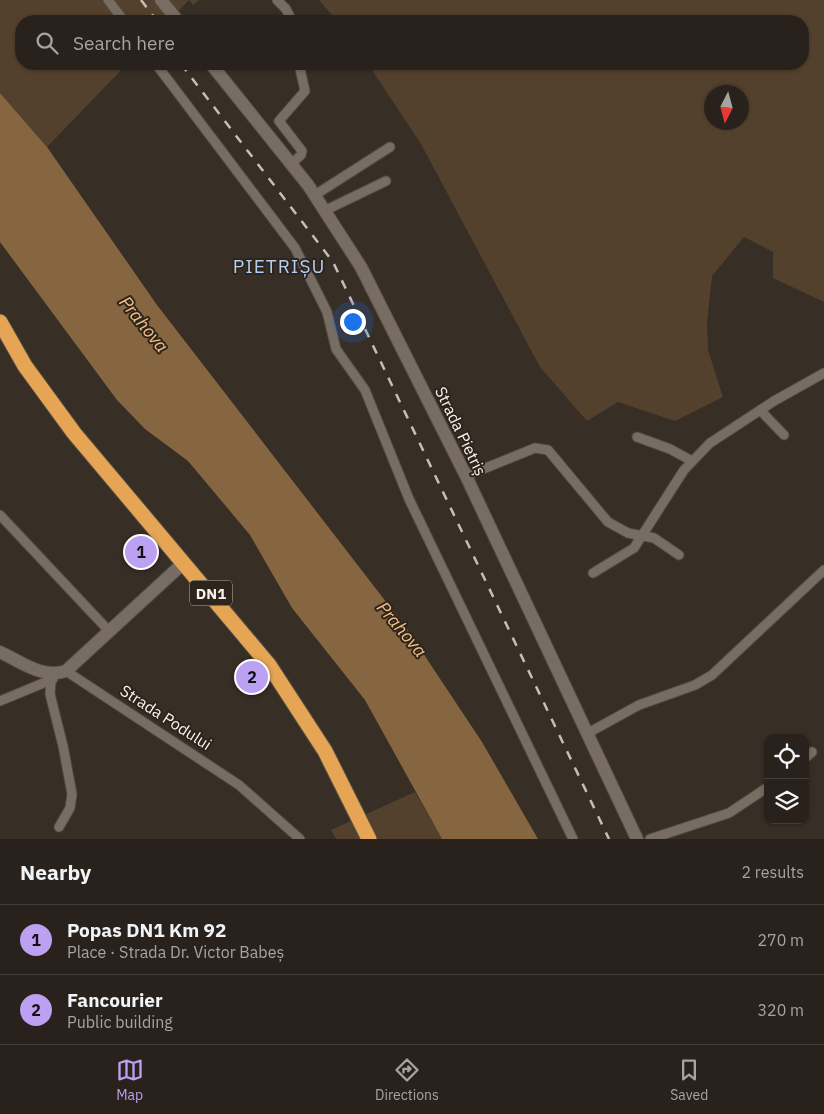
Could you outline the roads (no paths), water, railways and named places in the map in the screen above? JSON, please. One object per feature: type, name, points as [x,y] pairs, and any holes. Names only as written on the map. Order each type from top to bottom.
[{"type":"highway","name":"DN1","points":[[0,322],[25,366],[74,433],[270,664],[325,751],[369,839]]},
{"type":"highway","name":"DN1","points":[[0,338],[34,394],[56,424],[264,672],[327,773],[359,839]]},
{"type":"main road","points":[[161,0],[173,15]]},
{"type":"main road","name":"Strada Pietriș","points":[[217,70],[326,210],[361,267],[466,476],[637,839]]},
{"type":"main road","points":[[59,675],[178,568]]},
{"type":"main road","name":"Strada Podului","points":[[0,652],[42,673],[59,675]]},
{"type":"street","points":[[108,0],[119,15]]},
{"type":"street","points":[[277,0],[289,15]]},
{"type":"street","points":[[161,70],[295,248],[327,312],[336,349],[365,390],[409,498],[573,839]]},
{"type":"street","points":[[291,164],[301,155],[302,151],[279,121],[304,92],[300,70]]},
{"type":"street","points":[[315,195],[390,147]]},
{"type":"street","points":[[326,210],[386,181]]},
{"type":"street","points":[[593,573],[625,555],[643,536],[666,495],[692,461],[710,443],[760,410],[824,373]]},
{"type":"street","points":[[760,410],[784,435]]},
{"type":"street","points":[[637,437],[670,449],[692,461]]},
{"type":"street","points":[[466,476],[536,448],[548,450],[600,514],[628,533],[654,538],[679,555]]},
{"type":"street","points":[[0,515],[109,631]]},
{"type":"street","points":[[588,733],[639,705],[694,686],[712,675],[824,570]]},
{"type":"street","points":[[0,700],[59,675]]},
{"type":"street","points":[[59,675],[50,694],[63,746],[72,794],[70,808],[59,827]]},
{"type":"street","name":"Strada Podului","points":[[59,675],[239,785],[300,839]]},
{"type":"street","points":[[650,839],[729,813],[764,790]]},
{"type":"water","name":"Prahova","points":[[0,93],[47,147],[157,305],[407,629],[482,742],[538,839],[442,839],[365,700],[292,608],[250,535],[188,461],[145,429],[117,400],[0,242]]},
{"type":"railway","points":[[141,0],[152,15]]},
{"type":"railway","points":[[186,70],[333,262],[609,839]]},
{"type":"place","name":"Popas DN1 Km 92","points":[[141,552]]},
{"type":"place","name":"Fancourier","points":[[252,677]]},
{"type":"district","name":"PIETRIȘU","points":[[279,266]]}]
